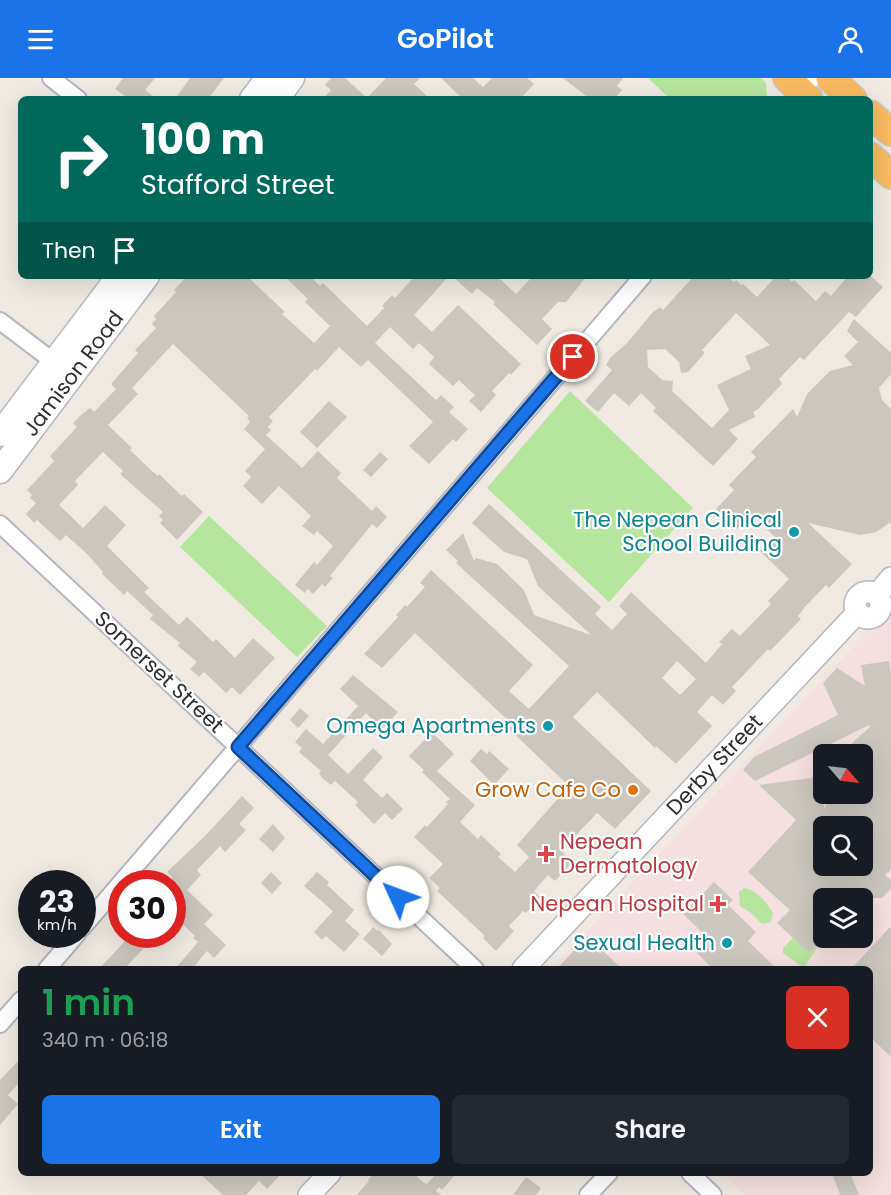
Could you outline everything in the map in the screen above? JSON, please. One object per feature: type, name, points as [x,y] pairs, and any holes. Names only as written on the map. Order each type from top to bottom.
[{"type":"highway","points":[[830,78],[851,96]]},
{"type":"highway","points":[[873,117],[891,132]]},
{"type":"highway","points":[[873,159],[891,176]]},
{"type":"main road","points":[[254,96],[268,78]]},
{"type":"main road","points":[[279,96],[292,78]]},
{"type":"main road","name":"Jamison Road","points":[[0,471],[117,279]]},
{"type":"main road","name":"Jamison Road","points":[[0,434],[64,369],[144,279]]},
{"type":"street","points":[[51,78],[74,96]]},
{"type":"street","points":[[96,912],[640,279]]},
{"type":"street","points":[[0,321],[64,369]]},
{"type":"street","name":"Somerset Street","points":[[0,524],[472,966]]},
{"type":"street","name":"Derby Street","points":[[526,966],[858,612],[869,618],[877,614],[881,604],[876,595],[891,578]]},
{"type":"street","points":[[50,966],[65,948]]},
{"type":"street","points":[[0,1024],[18,1003]]},
{"type":"street","points":[[309,1195],[327,1176]]},
{"type":"street","points":[[588,1195],[606,1176]]},
{"type":"street","points":[[693,1176],[713,1195]]},
{"type":"shaded area","name":"Nepean Hospital","points":[[891,607],[891,1195],[745,1195],[724,1176],[873,1176],[873,966],[554,966]]},
{"type":"green space","points":[[648,78],[761,78],[766,83],[767,96],[667,96]]},
{"type":"green space","points":[[570,391],[693,508],[609,602],[487,488]]},
{"type":"green space","points":[[209,516],[327,626],[297,657],[180,547]]},
{"type":"green space","points":[[744,888],[761,897],[773,913],[771,922],[762,924],[740,906],[739,892]]},
{"type":"green space","points":[[793,938],[809,953],[817,948],[805,966],[801,966],[783,953],[783,948]]},
{"type":"building","points":[[123,78],[155,78],[145,90],[153,96],[125,96],[115,89]]},
{"type":"building","points":[[190,78],[224,78],[210,96],[177,96]]},
{"type":"building","points":[[331,78],[345,78],[365,96],[326,96],[331,90],[325,85]]},
{"type":"building","points":[[386,78],[420,78],[414,84],[427,96],[369,96]]},
{"type":"building","points":[[441,78],[473,78],[483,87],[492,78],[527,78],[534,84],[523,96],[460,96]]},
{"type":"building","points":[[563,78],[623,78],[617,86],[622,90],[617,96],[586,96]]},
{"type":"building","points":[[873,278],[883,287],[856,317],[849,312],[804,360],[800,357],[779,379],[782,384],[753,412],[755,417],[729,430],[738,439],[713,466],[653,411],[656,408],[641,393],[629,406],[614,393],[598,412],[585,401],[612,370],[606,365],[610,358],[660,307],[663,310],[691,279],[730,279],[734,282],[736,280],[757,297],[773,279],[789,279],[792,282],[794,280],[816,301],[825,291],[831,296],[845,279]],"holes":[[[736,313],[770,345],[745,356],[751,369],[717,385],[729,410],[712,428],[672,391],[673,381],[662,380],[648,367],[647,350],[665,349],[679,362],[681,373],[688,372],[703,355],[702,350]]]},
{"type":"building","points":[[184,279],[250,279],[285,312],[282,314],[314,343],[330,326],[305,302],[308,299],[287,279],[313,279],[320,286],[323,283],[367,326],[384,308],[382,306],[392,295],[395,298],[412,279],[446,279],[414,315],[432,332],[458,305],[521,364],[492,391],[496,395],[481,412],[469,401],[475,395],[459,380],[453,386],[429,364],[434,357],[419,343],[413,349],[390,327],[375,343],[436,400],[441,395],[454,407],[449,412],[468,429],[456,442],[453,439],[429,464],[409,446],[433,422],[368,360],[361,367],[339,347],[269,417],[273,421],[268,427],[271,430],[266,435],[302,468],[318,451],[341,473],[337,478],[372,511],[376,506],[387,517],[377,528],[372,524],[330,576],[333,578],[325,587],[322,584],[313,594],[308,589],[305,593],[295,585],[314,562],[317,565],[333,546],[317,531],[314,535],[302,526],[311,516],[279,486],[262,504],[243,486],[251,477],[245,471],[265,449],[244,429],[250,422],[247,418],[249,416],[173,344],[132,388],[138,394],[108,425],[153,472],[158,476],[159,474],[182,496],[184,494],[203,512],[177,540],[160,523],[163,520],[159,516],[163,512],[120,474],[123,471],[103,452],[75,481],[78,485],[59,505],[83,528],[105,505],[126,525],[107,546],[149,588],[144,592],[179,625],[187,617],[213,642],[216,639],[235,658],[253,638],[275,658],[240,695],[232,687],[226,693],[204,672],[199,677],[190,669],[197,662],[178,646],[180,643],[150,619],[153,615],[127,591],[124,595],[102,574],[103,572],[87,554],[66,535],[60,541],[37,520],[34,523],[26,514],[36,503],[30,498],[32,495],[27,490],[54,461],[50,456],[77,427],[73,423],[90,408],[94,412],[116,389],[111,384],[138,353],[135,350],[156,328],[152,324],[156,319],[154,316],[176,292],[174,290]]},
{"type":"building","points":[[455,279],[500,279],[516,294],[530,279],[585,279],[566,302],[558,302],[542,319],[552,329],[537,345],[493,304],[495,302],[477,288],[472,294]]},
{"type":"building","points":[[854,319],[891,353],[891,374],[879,388],[882,400],[891,409],[891,522],[876,532],[860,535],[808,523],[852,564],[829,588],[826,585],[805,607],[798,616],[801,619],[732,687],[736,691],[723,705],[712,695],[697,712],[712,726],[676,764],[656,746],[655,748],[597,692],[573,717],[651,791],[615,829],[597,813],[561,851],[573,862],[555,881],[548,875],[534,891],[540,897],[526,913],[523,911],[509,926],[514,931],[496,951],[483,938],[485,936],[437,891],[440,888],[429,878],[443,864],[414,837],[425,825],[427,827],[450,799],[409,756],[432,732],[454,754],[437,771],[475,805],[460,822],[478,839],[481,835],[501,854],[498,857],[515,872],[529,857],[517,845],[569,786],[509,729],[513,725],[415,633],[382,668],[364,654],[398,617],[396,615],[405,605],[407,607],[425,587],[420,583],[431,570],[533,665],[509,691],[529,709],[569,666],[456,563],[458,561],[446,550],[463,533],[474,561],[476,558],[497,564],[524,590],[534,615],[591,635],[538,586],[527,559],[504,552],[472,523],[489,504],[601,607],[595,614],[612,630],[627,614],[619,606],[631,592],[706,663],[722,644],[719,642],[732,629],[740,636],[771,604],[768,601],[789,579],[760,551],[774,536],[751,514],[737,529],[716,509],[734,490],[729,485],[756,457],[751,452],[793,409],[797,417],[807,394],[830,371],[853,365],[844,356],[858,342],[847,331]],"holes":[[[677,661],[696,679],[680,695],[662,678]]]},
{"type":"building","points":[[329,401],[347,417],[317,448],[300,432]]},
{"type":"building","points":[[380,452],[388,459],[371,477],[363,470]]},
{"type":"building","points":[[889,661],[891,674],[891,869],[885,875],[891,880],[891,889],[882,898],[873,898],[873,888],[813,888],[814,948],[809,953],[777,923],[790,910],[748,872],[796,820],[759,785],[813,776],[813,804],[824,804],[824,810],[826,804],[873,804],[873,744],[852,744],[870,727],[869,725],[830,744],[813,744],[813,753],[755,781],[743,770],[754,757],[838,715],[823,683],[837,668],[865,686],[861,665]]},
{"type":"building","points":[[353,675],[398,712],[382,729],[366,713],[328,755],[348,774],[373,748],[383,757],[363,780],[382,798],[387,793],[403,809],[392,820],[385,813],[374,824],[355,805],[358,802],[335,781],[331,785],[322,778],[319,773],[321,771],[299,752],[302,748],[295,742],[306,729],[323,744],[358,706],[340,689]]},
{"type":"building","points":[[300,708],[309,716],[298,728],[290,720]]},
{"type":"building","points":[[481,749],[487,754],[489,751],[509,769],[494,785],[470,761]]},
{"type":"building","points":[[242,796],[254,808],[239,824],[246,830],[225,852],[220,846],[197,870],[201,875],[187,890],[213,915],[204,924],[226,945],[214,958],[207,951],[194,966],[178,966],[198,942],[186,927],[186,870],[169,870]]},
{"type":"building","points":[[273,824],[285,838],[273,852],[259,839]]},
{"type":"building","points":[[271,872],[282,883],[272,894],[261,883]]},
{"type":"building","points":[[317,872],[329,882],[327,885],[354,910],[345,921],[360,934],[344,952],[326,936],[322,940],[314,932],[333,911],[304,886]]},
{"type":"building","points":[[714,882],[733,900],[728,905],[756,932],[748,941],[774,966],[710,966],[697,953],[710,940],[683,914]]},
{"type":"building","points":[[891,926],[891,1057],[873,1040],[873,966],[854,966],[873,948]]},
{"type":"building","points":[[373,927],[392,944],[382,956],[363,939]]},
{"type":"building","points":[[587,936],[619,966],[560,966]]},
{"type":"building","points":[[119,948],[144,948],[127,966],[102,966]]},
{"type":"building","points":[[18,1061],[18,1084],[8,1095],[18,1104],[0,1125],[0,1080]]},
{"type":"building","points":[[202,1176],[279,1176],[267,1189],[259,1181],[246,1195],[223,1195]]},
{"type":"building","points":[[371,1176],[416,1176],[427,1184],[434,1176],[454,1176],[442,1190],[439,1187],[436,1191],[441,1195],[357,1195]]},
{"type":"building","points":[[833,1176],[851,1176],[859,1195],[840,1195]]},
{"type":"building","points":[[526,1177],[541,1188],[536,1195],[513,1195]]},
{"type":"place","name":"The Nepean Clinical School Building","points":[[794,532]]},
{"type":"place","name":"Omega Apartments","points":[[548,726]]},
{"type":"place","name":"Grow Cafe Co","points":[[633,790]]},
{"type":"place","name":"Nepean Dermatology","points":[[546,854]]},
{"type":"place","name":"Nepean Hospital","points":[[718,904]]},
{"type":"place","name":"Sexual Health","points":[[727,943]]},
{"type":"route","points":[[398,897],[238,747],[573,357]]}]
